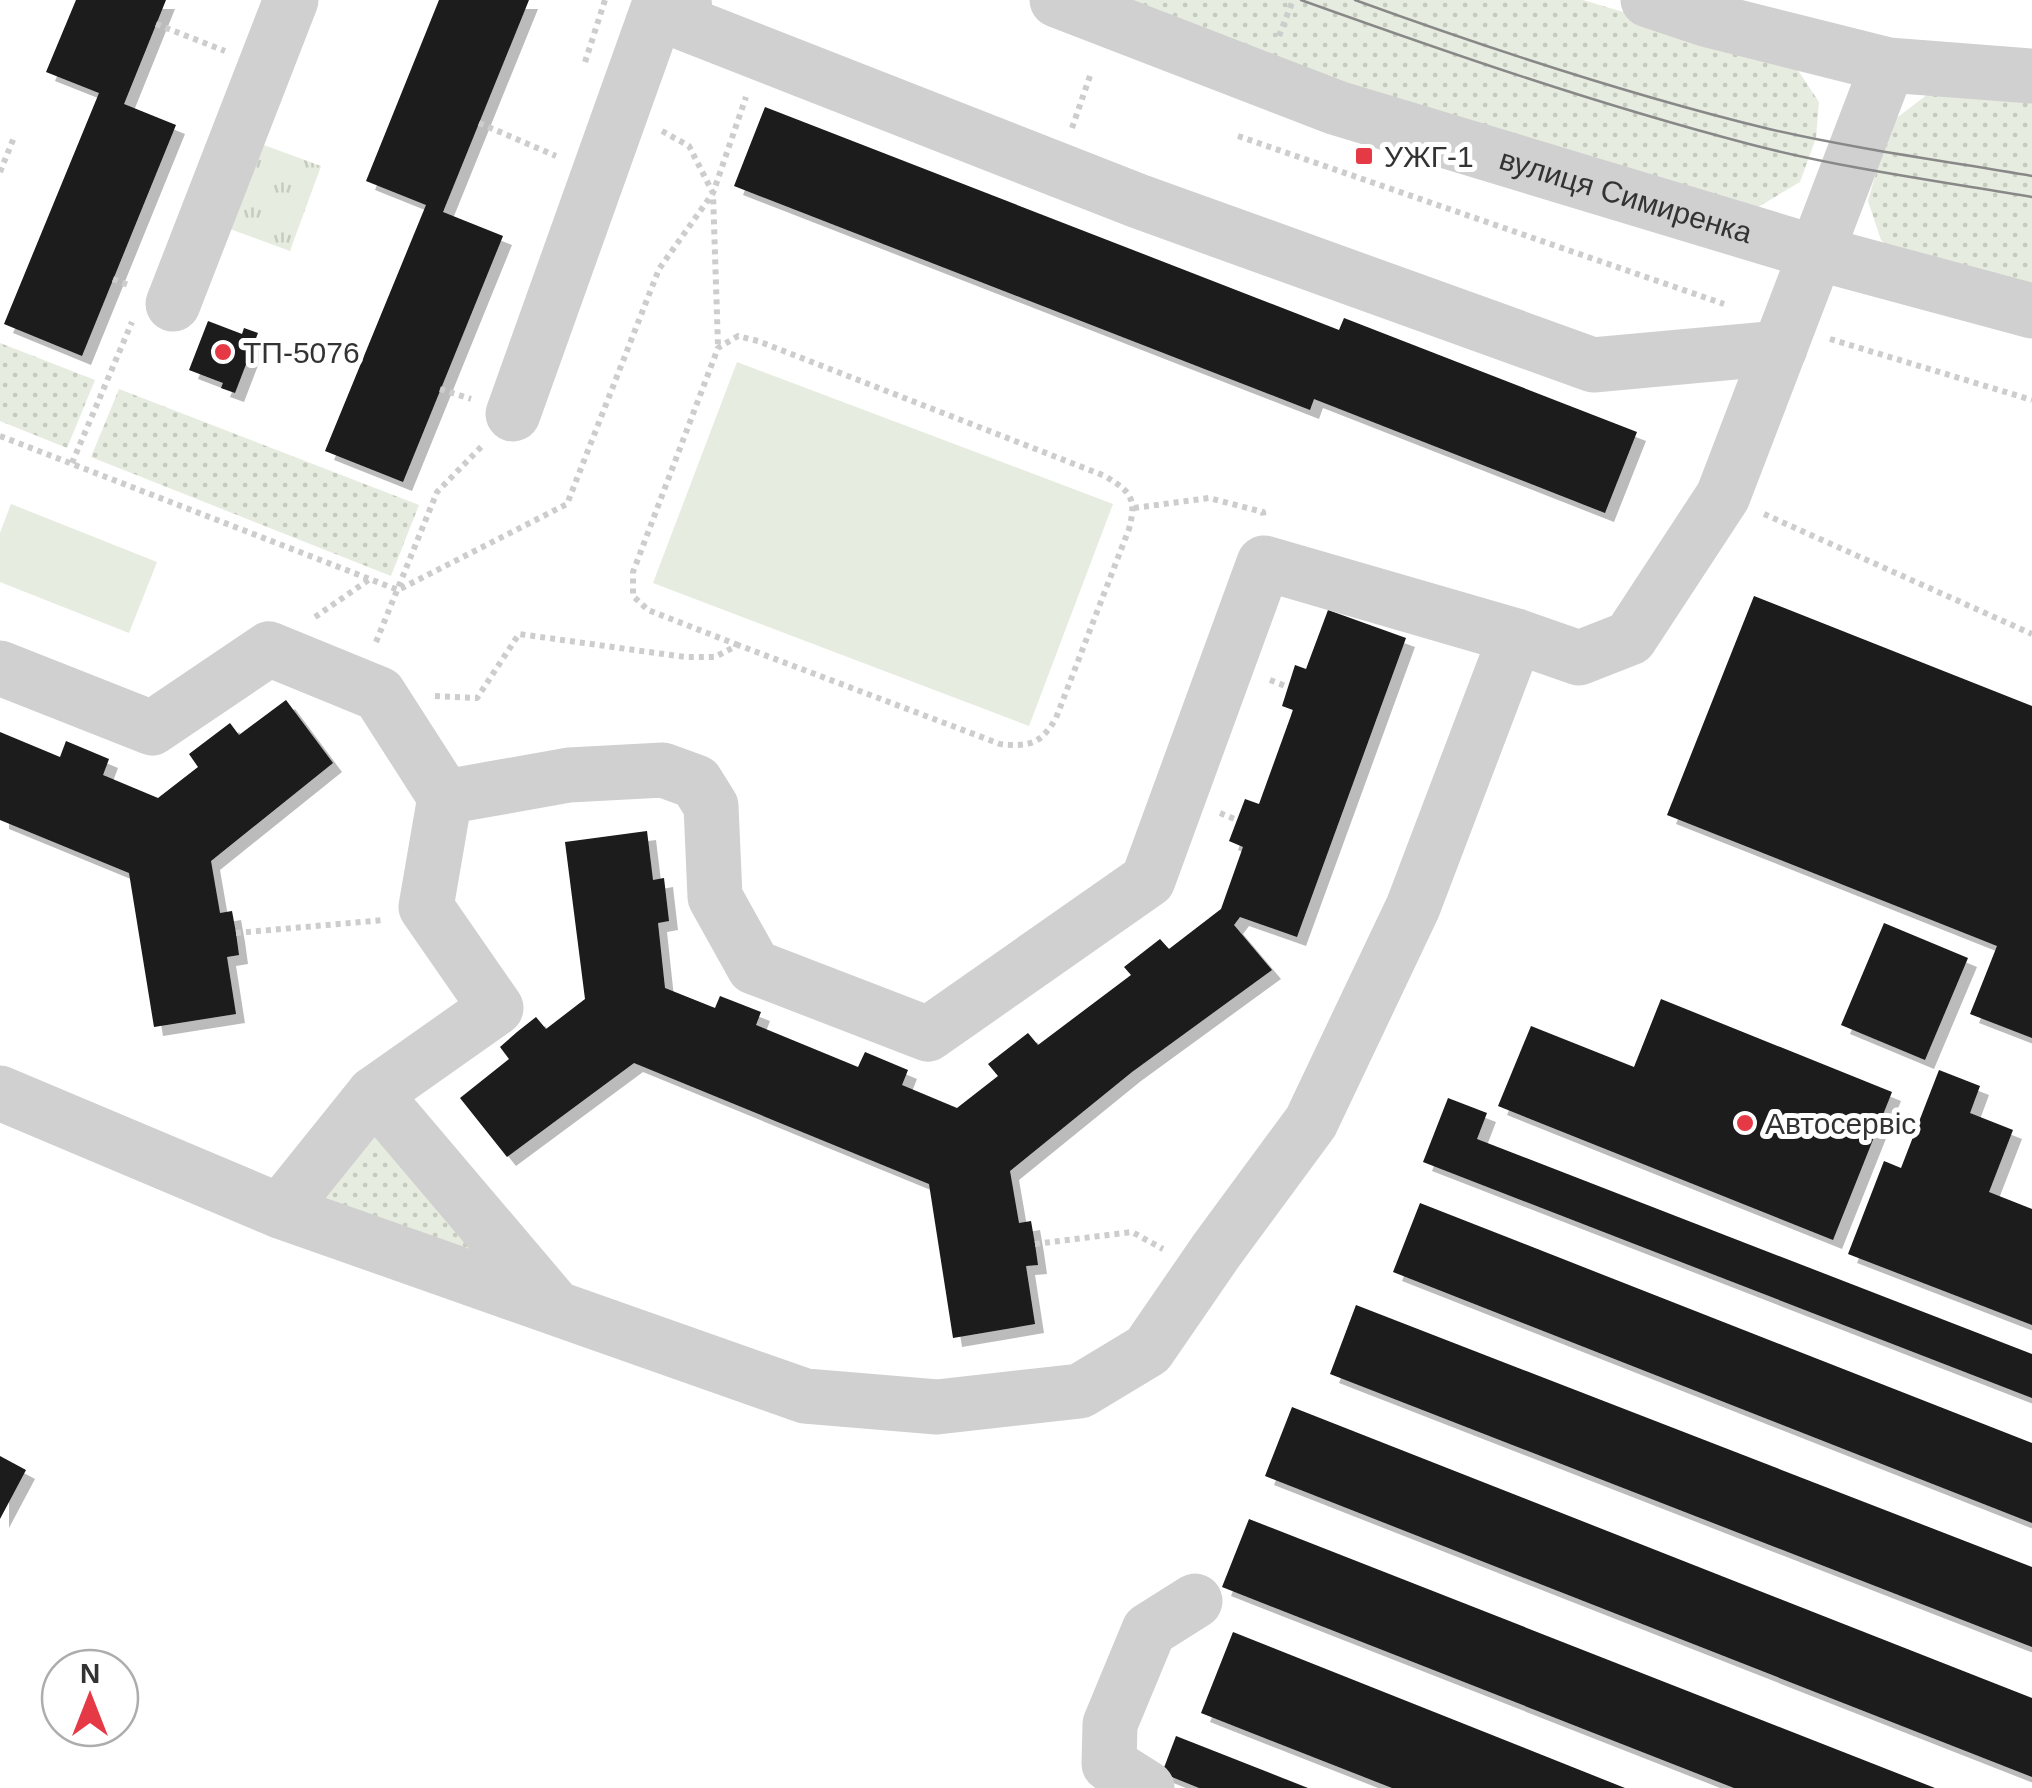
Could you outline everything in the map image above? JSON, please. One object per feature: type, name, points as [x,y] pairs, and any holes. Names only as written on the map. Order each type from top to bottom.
[{"type":"street","points":[[155,306],[292,0]]},
{"type":"street","points":[[513,414],[661,0]]},
{"type":"street","points":[[684,0],[686,24],[1138,200],[1593,365],[1784,337]]},
{"type":"street","name":"вулиця Симиренка","points":[[1057,0],[1337,108],[1817,253],[2032,310]]},
{"type":"street","points":[[1648,0],[1705,19],[1888,65],[2032,76]]},
{"type":"street","points":[[446,797],[568,774],[663,770],[696,782],[711,806],[715,897],[754,966],[928,1034],[1148,880],[1264,564],[1516,636],[1579,658],[1630,638],[1723,496],[1888,65]]},
{"type":"street","points":[[0,1094],[280,1212],[805,1396],[937,1407],[1080,1392],[1148,1350],[1312,1122],[1413,907],[1516,636]]},
{"type":"street","points":[[0,668],[152,728],[270,650],[369,690],[446,797],[426,907],[496,1008],[374,1094],[280,1212]]},
{"type":"street","points":[[374,1094],[554,1307]]},
{"type":"street","points":[[1147,1788],[1109,1764],[1110,1724],[1149,1630],[1196,1601]]},
{"type":"path","points":[[156,24],[265,67]]},
{"type":"path","points":[[398,590],[567,504],[659,270],[713,193],[762,54]]},
{"type":"path","points":[[623,109],[689,146],[713,193],[718,348],[633,572],[633,596],[648,610],[1000,744],[1023,746],[1045,737],[1056,718],[1129,529],[1134,508],[1126,489],[1104,476],[776,348],[738,336],[718,348]]},
{"type":"path","points":[[479,123],[600,174]]},
{"type":"path","points":[[0,172],[15,135]]},
{"type":"path","points":[[1238,136],[1784,337],[2032,400]]},
{"type":"path","points":[[72,464],[155,306]]},
{"type":"path","points":[[513,414],[438,492],[398,590],[369,690],[477,698],[519,634],[685,658],[715,657],[738,646]]},
{"type":"path","points":[[0,436],[398,590]]},
{"type":"path","points":[[1723,496],[2032,634]]},
{"type":"path","points":[[1134,508],[1209,498],[1263,512],[1268,545],[1264,564]]},
{"type":"path","points":[[270,650],[370,578]]},
{"type":"path","points":[[236,934],[392,920],[426,907]]},
{"type":"path","points":[[1035,1244],[1132,1232],[1203,1271]]},
{"type":"green space","points":[[1108,0],[1583,0],[1793,63],[1819,102],[1816,138],[1800,182],[1748,213],[1418,108]]},
{"type":"green space","points":[[1932,91],[2032,99],[2032,288],[1899,255],[1881,240],[1868,201],[1890,123]]},
{"type":"green space","points":[[261,144],[321,166],[290,251],[230,229]]},
{"type":"green space","points":[[0,343],[95,380],[67,448],[0,421]]},
{"type":"green space","points":[[737,362],[1113,504],[1029,726],[653,583]]},
{"type":"green space","points":[[119,389],[419,505],[391,576],[91,457]]},
{"type":"green space","points":[[11,504],[157,562],[129,633],[0,582],[0,533]]},
{"type":"green space","points":[[378,1135],[493,1258],[324,1202],[325,1187],[363,1137]]},
{"type":"building","points":[[76,0],[166,0],[124,104],[176,125],[82,356],[4,324],[99,93],[46,72]]},
{"type":"building","points":[[439,0],[529,0],[443,212],[503,236],[403,482],[325,451],[426,205],[366,181]]},
{"type":"building","points":[[765,107],[1339,330],[1344,318],[1637,432],[1605,513],[1314,399],[1310,410],[734,186]]},
{"type":"building","name":"ТП-5076","points":[[208,321],[242,334],[244,328],[258,333],[235,393],[221,388],[223,383],[189,370]]},
{"type":"building","points":[[1754,596],[2032,706],[2032,1038],[1970,1014],[1997,946],[1667,815]]},
{"type":"building","points":[[1328,610],[1406,638],[1297,937],[1240,917],[1234,925],[1272,970],[1132,1072],[1010,1171],[1019,1223],[1031,1221],[1035,1244],[1038,1265],[1026,1266],[1035,1324],[953,1338],[929,1184],[634,1063],[507,1157],[460,1098],[509,1059],[500,1047],[517,1032],[536,1017],[546,1029],[585,999],[565,842],[647,831],[653,880],[664,878],[669,921],[658,923],[665,988],[715,1008],[720,996],[761,1012],[756,1025],[858,1067],[865,1052],[908,1070],[902,1085],[957,1108],[998,1076],[988,1064],[1028,1033],[1038,1045],[1131,975],[1124,967],[1160,939],[1169,949],[1221,909],[1243,847],[1229,841],[1245,799],[1259,804],[1293,710],[1282,706],[1295,665],[1306,669]]},
{"type":"building","points":[[286,700],[333,763],[211,861],[220,913],[232,911],[236,933],[239,955],[227,957],[236,1014],[154,1027],[129,873],[0,820],[0,732],[60,757],[66,741],[109,759],[103,775],[158,798],[198,767],[189,754],[230,723],[239,735]]},
{"type":"building","points":[[1884,923],[1968,958],[1925,1060],[1841,1025]]},
{"type":"building","points":[[1661,999],[1892,1092],[1833,1240],[1498,1106],[1531,1026],[1634,1067]]},
{"type":"building","points":[[1939,1070],[1980,1086],[1970,1113],[2013,1130],[1989,1192],[2032,1209],[2032,1325],[1848,1254],[1884,1161],[1901,1168]]},
{"type":"building","points":[[1448,1098],[1487,1113],[1477,1139],[2032,1354],[2032,1398],[1423,1162]]},
{"type":"building","points":[[1420,1203],[2032,1443],[2032,1523],[1393,1272]]},
{"type":"building","points":[[1356,1305],[2032,1567],[2032,1647],[1330,1374]]},
{"type":"building","points":[[1292,1407],[2032,1698],[2032,1777],[1265,1476]]},
{"type":"building","points":[[0,1456],[26,1470],[0,1519]]},
{"type":"building","points":[[1249,1519],[1935,1788],[1734,1788],[1222,1587]]},
{"type":"building","points":[[1233,1632],[1625,1788],[1392,1788],[1201,1713]]},
{"type":"building","points":[[1176,1736],[1308,1788],[1199,1788],[1162,1773]]},
{"type":"tram line","points":[[1301,0],[1523,77],[1749,144],[1854,167],[2032,197]]},
{"type":"tram line","points":[[1355,0],[1560,70],[1717,116],[1834,143],[2032,176]]},
{"type":"place","name":"УЖГ-1","points":[[1364,156]]},
{"type":"place","name":"ТП-5076","points":[[223,352]]},
{"type":"place","name":"Автосервіс","points":[[1745,1123]]}]
